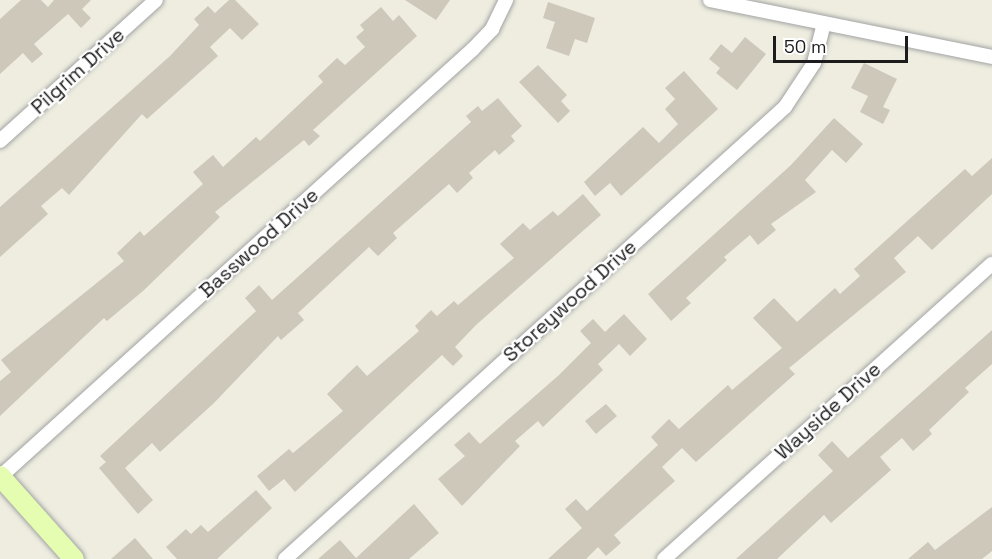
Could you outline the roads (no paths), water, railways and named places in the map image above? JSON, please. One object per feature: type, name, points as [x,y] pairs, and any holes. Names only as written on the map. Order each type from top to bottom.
[{"type":"main road","points":[[0,477],[74,559]]},
{"type":"street","name":"Pilgrim Drive","points":[[0,141],[156,0]]},
{"type":"street","name":"Basswood Drive","points":[[0,477],[473,49],[492,29],[506,0]]},
{"type":"street","points":[[710,0],[992,57]]},
{"type":"street","name":"Storeywood Drive","points":[[285,559],[785,107],[814,63],[824,23]]},
{"type":"street","name":"Wayside Drive","points":[[664,559],[992,264]]}]
